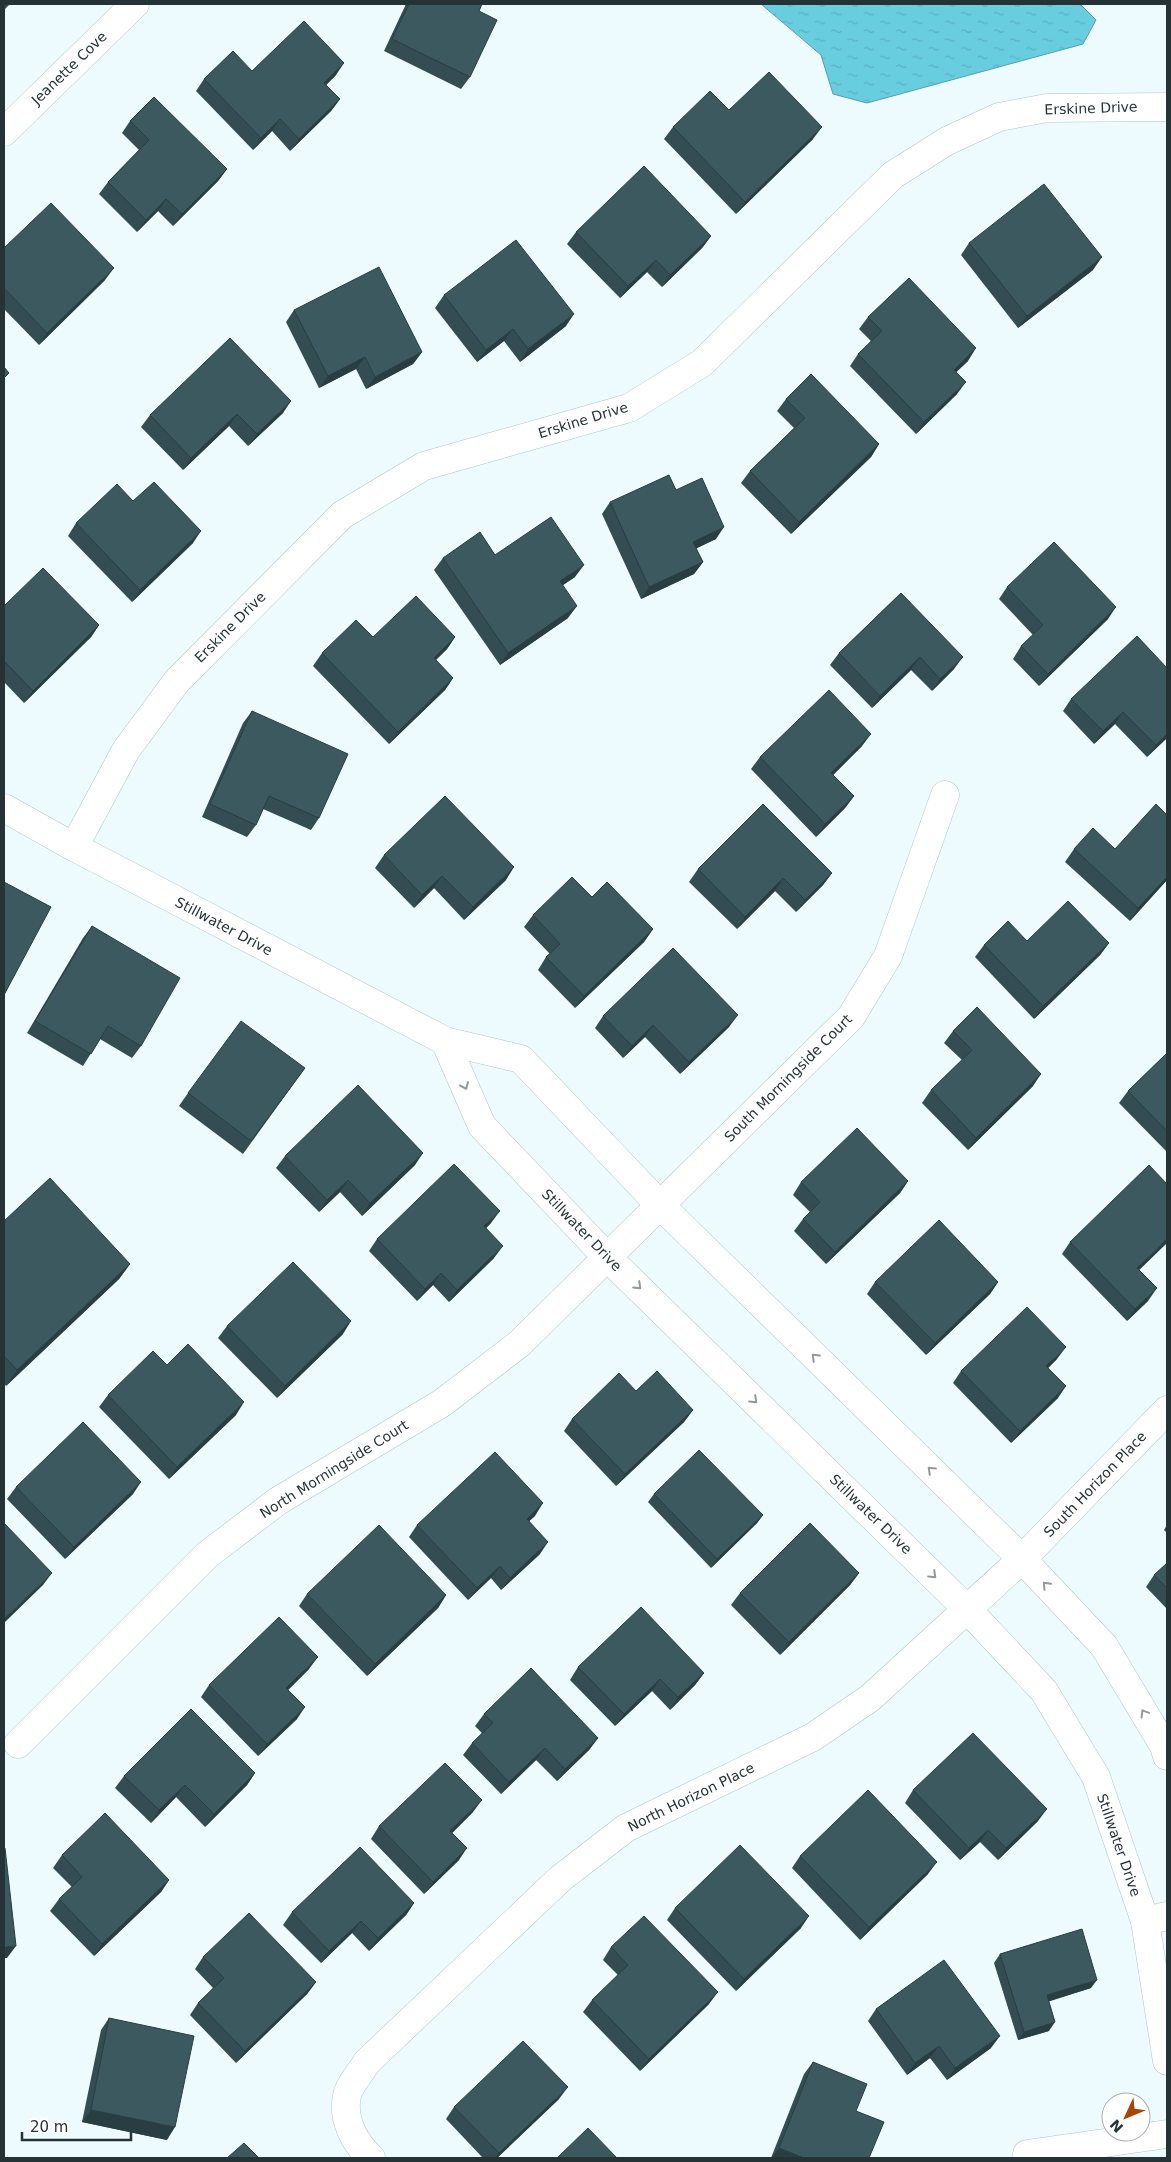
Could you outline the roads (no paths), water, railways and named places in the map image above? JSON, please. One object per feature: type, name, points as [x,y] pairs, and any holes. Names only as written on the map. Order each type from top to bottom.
[{"type":"street","name":"Jeanette Cove","points":[[4,132],[135,4]]},
{"type":"street","name":"Erskine Drive","points":[[74,847],[126,750],[177,681],[342,515],[424,466],[629,408],[702,363],[893,175],[947,141],[999,117],[1048,108],[1167,106]]},
{"type":"street","name":"South Morningside Court","points":[[660,1205],[851,1017],[888,956],[945,795]]},
{"type":"street","name":"Stillwater Drive","points":[[4,808],[74,847],[445,1041],[520,1059],[660,1205],[1022,1559],[1104,1646],[1164,1746],[1167,1756]]},
{"type":"street","name":"Stillwater Drive","points":[[445,1041],[482,1126],[607,1257],[968,1609],[1044,1691],[1096,1776],[1156,1919],[1167,2061]]},
{"type":"street","name":"North Morningside Court","points":[[18,1744],[207,1554],[278,1501],[442,1403],[519,1344],[660,1205]]},
{"type":"street","name":"South Horizon Place","points":[[1022,1559],[1167,1410]]},
{"type":"street","name":"North Horizon Place","points":[[371,2158],[363,2150],[346,2121],[347,2094],[367,2062],[561,1878],[626,1828],[813,1737],[870,1698],[1022,1559]]},
{"type":"street","points":[[1027,2154],[1167,2134]]},
{"type":"water","points":[[761,4],[1080,4],[1096,20],[1083,44],[867,103],[833,94],[821,55]]}]
